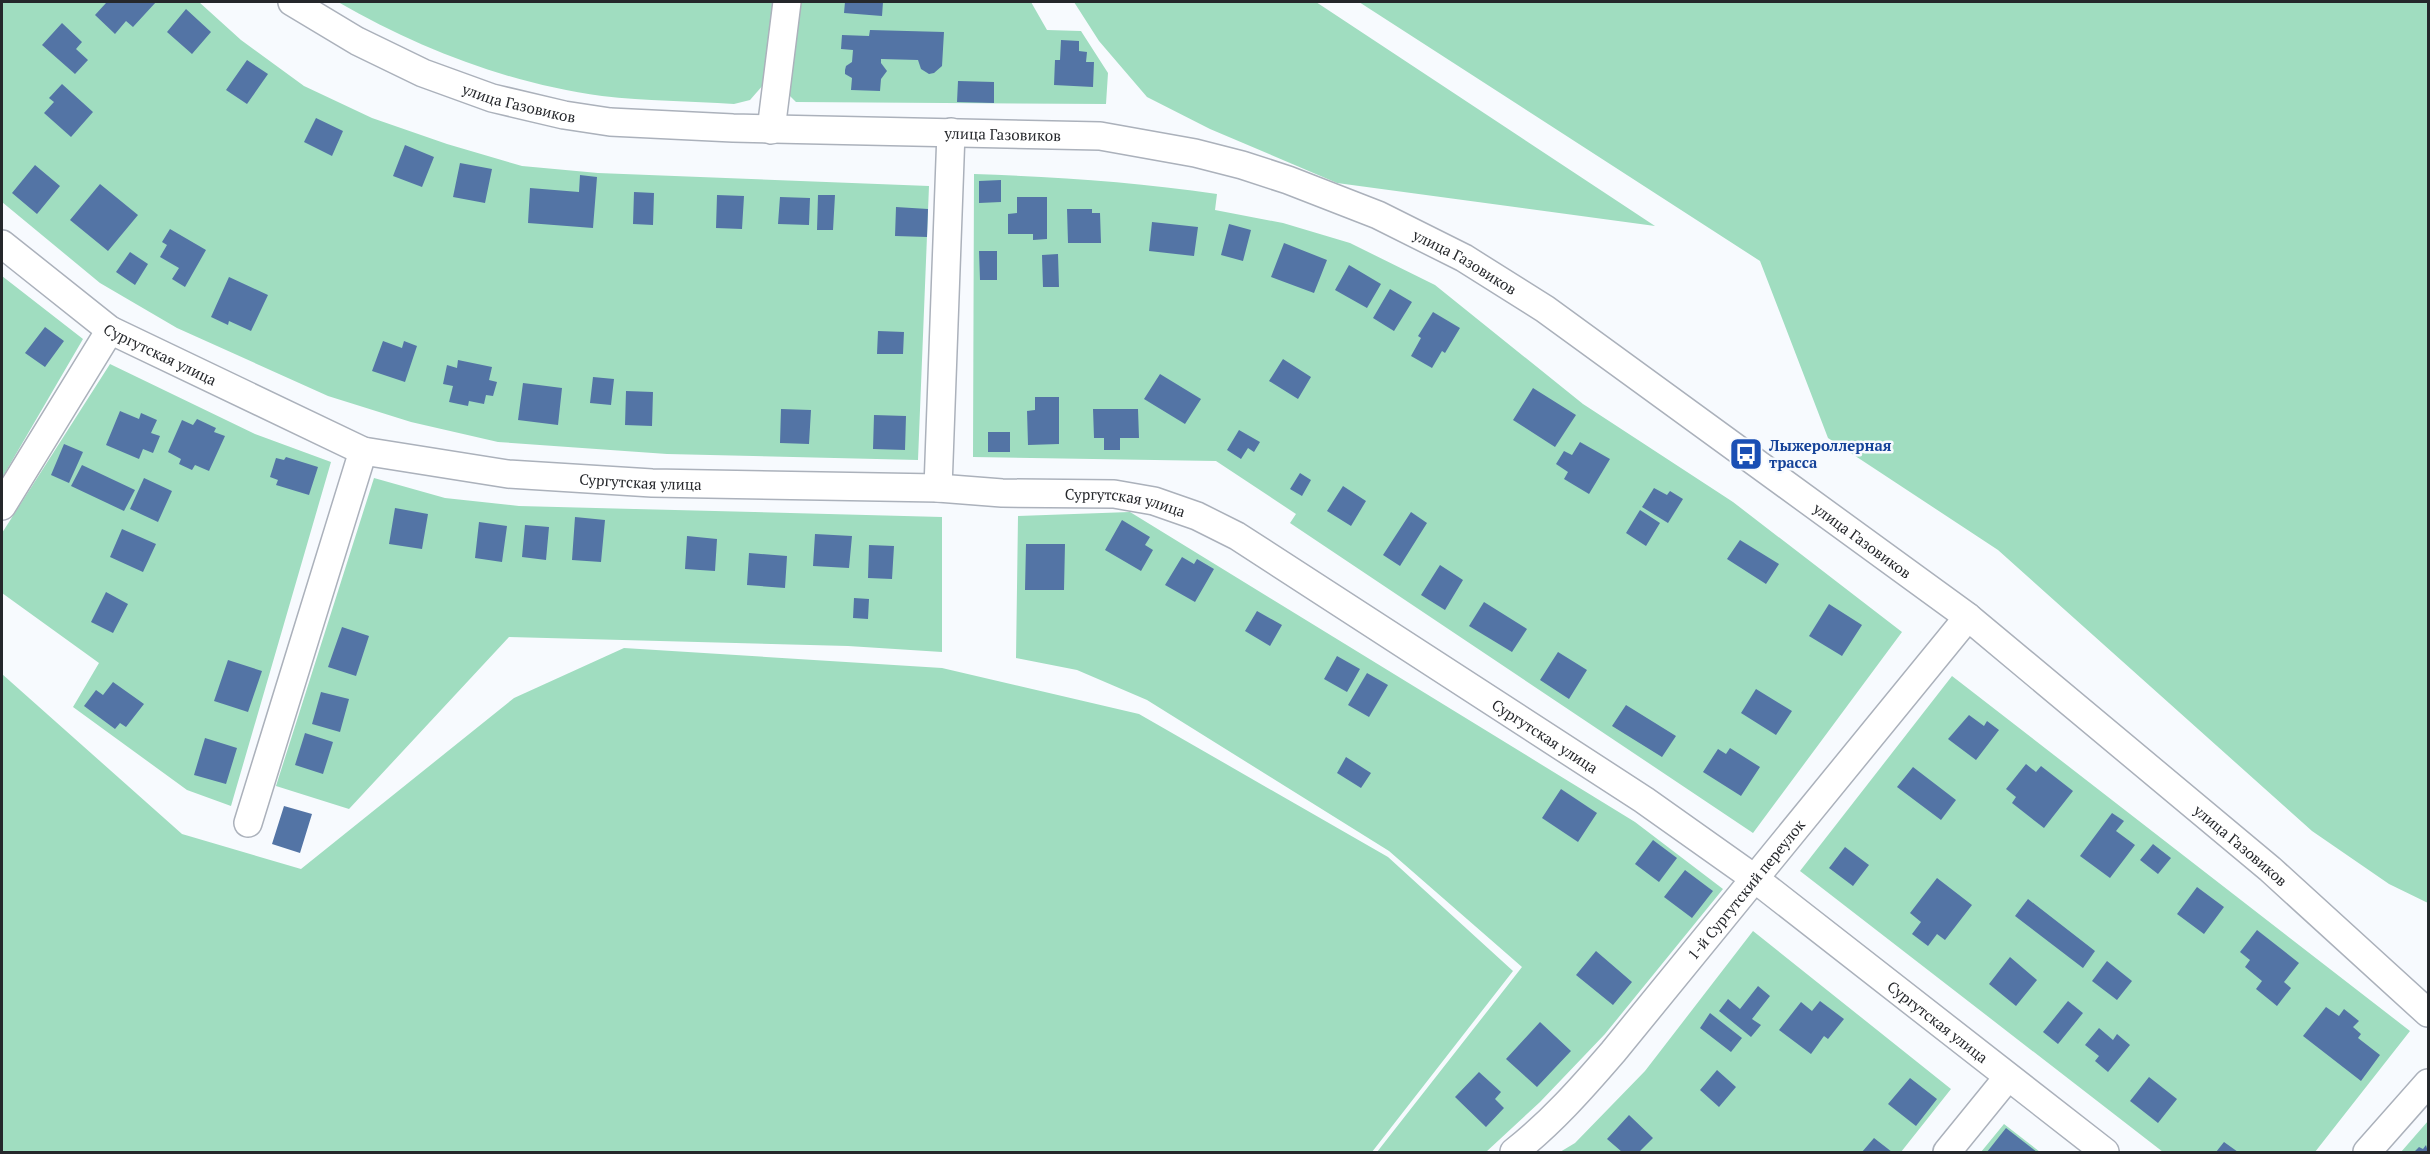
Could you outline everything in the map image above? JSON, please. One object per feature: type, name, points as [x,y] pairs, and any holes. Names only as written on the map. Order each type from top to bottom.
[{"type":"street","name":"улица Газовиков","points":[[292,2],[357,41],[406,66],[457,86],[528,107],[610,122],[771,130],[1100,136],[1195,153],[1288,180],[1413,231],[1464,258],[1545,309],[1968,617],[2270,869],[2428,1013]]},
{"type":"street","points":[[771,130],[787,2]]},
{"type":"street","points":[[938,488],[951,132]]},
{"type":"street","name":"Сургутская улица","points":[[2,244],[110,330],[363,451],[519,475],[652,483],[938,488],[1002,493],[1113,494],[1154,501],[1197,516],[1237,536],[1624,787],[1754,878],[2105,1152]]},
{"type":"street","points":[[2,506],[110,330]]},
{"type":"street","points":[[248,823],[363,451]]},
{"type":"street","name":"1-й Сургутский переулок","points":[[1514,1152],[1535,1136],[1568,1104],[1598,1070],[1968,617]]},
{"type":"street","points":[[1947,1152],[2008,1077]]},
{"type":"street","points":[[2367,1152],[2428,1083]]},
{"type":"green space","points":[[2,2],[199,2],[241,40],[304,86],[372,118],[447,144],[522,166],[598,173],[929,186],[918,460],[667,454],[498,442],[411,422],[328,396],[177,328],[100,283],[2,202]]},
{"type":"green space","points":[[338,2],[776,2],[764,84],[750,100],[734,104],[602,96],[532,82],[465,62],[433,49],[400,35]]},
{"type":"green space","points":[[798,2],[1031,2],[1047,30],[1081,31],[1108,73],[1106,104],[796,102],[789,95]]},
{"type":"green space","points":[[1074,2],[1316,2],[1655,226],[1337,183],[1210,129],[1147,97],[1099,41]]},
{"type":"green space","points":[[1359,2],[2428,2],[2428,903],[2389,884],[2312,831],[1998,550],[1828,438],[1760,261]]},
{"type":"green space","points":[[974,174],[1096,181],[1217,194],[1215,210],[1283,223],[1350,243],[1435,285],[1583,404],[1733,502],[1902,632],[1753,833],[1290,523],[1296,514],[1216,461],[973,457]]},
{"type":"green space","points":[[2,276],[83,339],[2,478]]},
{"type":"green space","points":[[110,364],[255,434],[331,462],[231,806],[187,790],[73,707],[99,663],[2,593],[2,533]]},
{"type":"green space","points":[[374,478],[445,498],[519,506],[942,517],[942,652],[848,646],[509,637],[349,809],[276,786]]},
{"type":"green space","points":[[1130,512],[1635,822],[1723,889],[1605,1034],[1540,1102],[1486,1152],[1377,1152],[1522,967],[1389,851],[1147,700],[1077,670],[1016,658],[1018,516]]},
{"type":"green space","points":[[624,648],[942,668],[1139,714],[1388,857],[1513,971],[1372,1152],[2,1152],[2,674],[182,834],[301,869],[514,698]]},
{"type":"green space","points":[[1952,676],[2410,1031],[2315,1152],[2163,1152],[1800,871]]},
{"type":"green space","points":[[1753,931],[1951,1089],[1901,1152],[1560,1152],[1575,1143],[1645,1071]]},
{"type":"green space","points":[[2428,1121],[2428,1152],[2401,1152]]},
{"type":"green space","points":[[2004,1124],[2040,1152],[1981,1152]]},
{"type":"building","points":[[104,2],[156,2],[133,27],[126,21],[115,34],[95,15],[106,3]]},
{"type":"building","points":[[845,2],[883,2],[882,16],[844,13]]},
{"type":"building","points":[[186,9],[211,32],[192,54],[167,32]]},
{"type":"building","points":[[62,23],[82,42],[76,49],[88,60],[75,74],[42,45]]},
{"type":"building","points":[[870,30],[944,32],[942,66],[929,74],[921,69],[918,60],[881,59],[887,71],[881,79],[880,91],[851,90],[852,78],[845,74],[845,70],[846,66],[852,62],[853,50],[841,49],[842,35],[869,36]]},
{"type":"building","points":[[1061,40],[1079,41],[1079,51],[1087,52],[1086,62],[1094,62],[1093,87],[1054,85],[1055,60],[1060,60]]},
{"type":"building","points":[[247,60],[268,74],[247,104],[226,90]]},
{"type":"building","points":[[958,81],[994,82],[994,103],[957,102]]},
{"type":"building","points":[[62,84],[93,112],[71,137],[44,113],[54,102],[49,98]]},
{"type":"building","points":[[316,118],[343,131],[332,156],[304,142]]},
{"type":"building","points":[[405,145],[434,157],[422,187],[393,176]]},
{"type":"building","points":[[460,163],[492,169],[485,203],[453,197]]},
{"type":"building","points":[[35,165],[60,186],[37,214],[12,193]]},
{"type":"building","points":[[580,175],[597,177],[593,228],[528,223],[530,188],[579,192]]},
{"type":"building","points":[[1001,180],[1001,202],[979,203],[979,181]]},
{"type":"building","points":[[100,184],[138,215],[108,251],[70,220]]},
{"type":"building","points":[[634,192],[654,193],[653,225],[633,224]]},
{"type":"building","points":[[717,195],[744,196],[742,229],[716,228]]},
{"type":"building","points":[[818,195],[835,195],[833,230],[817,230]]},
{"type":"building","points":[[780,197],[810,198],[809,225],[778,224]]},
{"type":"building","points":[[1017,197],[1047,197],[1047,239],[1033,240],[1033,234],[1008,234],[1008,214],[1017,213]]},
{"type":"building","points":[[896,207],[928,209],[927,237],[895,236]]},
{"type":"building","points":[[1067,209],[1092,209],[1092,213],[1100,213],[1101,243],[1068,243]]},
{"type":"building","points":[[1152,222],[1198,227],[1194,256],[1149,251]]},
{"type":"building","points":[[1229,224],[1251,230],[1243,261],[1221,255]]},
{"type":"building","points":[[170,229],[206,250],[185,287],[172,279],[179,268],[160,257],[167,245],[162,242]]},
{"type":"building","points":[[1284,243],[1327,260],[1314,293],[1271,277]]},
{"type":"building","points":[[979,251],[997,251],[997,280],[980,280]]},
{"type":"building","points":[[130,252],[148,264],[135,285],[116,272]]},
{"type":"building","points":[[1058,254],[1059,287],[1043,287],[1042,255]]},
{"type":"building","points":[[1349,265],[1381,284],[1367,308],[1335,290]]},
{"type":"building","points":[[229,277],[268,295],[251,331],[229,321],[228,325],[211,317]]},
{"type":"building","points":[[1390,289],[1412,302],[1394,331],[1373,318]]},
{"type":"building","points":[[1433,312],[1460,328],[1445,353],[1442,351],[1432,368],[1411,356],[1421,338],[1418,336]]},
{"type":"building","points":[[45,327],[64,341],[45,367],[25,353]]},
{"type":"building","points":[[878,331],[904,332],[903,354],[877,354]]},
{"type":"building","points":[[383,341],[402,348],[404,341],[417,346],[405,382],[372,371]]},
{"type":"building","points":[[1283,359],[1311,377],[1298,399],[1269,381]]},
{"type":"building","points":[[458,360],[492,367],[489,380],[497,382],[493,396],[486,395],[484,404],[469,401],[468,406],[449,402],[453,386],[443,384],[447,365],[457,368]]},
{"type":"building","points":[[1160,374],[1201,399],[1185,424],[1144,399]]},
{"type":"building","points":[[593,377],[614,379],[611,405],[590,403]]},
{"type":"building","points":[[523,383],[562,388],[558,425],[518,420]]},
{"type":"building","points":[[1533,388],[1576,415],[1555,447],[1513,420]]},
{"type":"building","points":[[626,391],[653,392],[652,426],[625,425]]},
{"type":"building","points":[[1035,397],[1059,397],[1059,444],[1028,445],[1027,411],[1035,410]]},
{"type":"building","points":[[781,409],[811,410],[809,444],[780,443]]},
{"type":"building","points":[[1093,409],[1138,409],[1139,438],[1120,438],[1120,450],[1104,450],[1104,438],[1094,438]]},
{"type":"building","points":[[120,411],[139,419],[141,413],[157,420],[151,433],[160,436],[153,453],[143,449],[139,459],[106,445]]},
{"type":"building","points":[[874,415],[906,416],[905,450],[873,449]]},
{"type":"building","points":[[197,419],[216,428],[214,432],[225,436],[209,471],[195,465],[192,470],[179,464],[181,459],[168,452],[182,420],[193,425]]},
{"type":"building","points":[[1239,430],[1260,442],[1254,452],[1248,448],[1241,459],[1227,450]]},
{"type":"building","points":[[988,432],[1010,432],[1010,452],[988,452]]},
{"type":"building","points":[[1580,442],[1610,459],[1589,494],[1564,479],[1568,472],[1556,464],[1564,451],[1572,455]]},
{"type":"building","points":[[64,444],[83,452],[69,483],[51,475]]},
{"type":"building","points":[[286,457],[318,467],[309,495],[276,485],[278,480],[270,477],[276,458],[284,460]]},
{"type":"building","points":[[82,465],[135,490],[124,511],[71,486]]},
{"type":"building","points":[[1300,473],[1311,480],[1302,496],[1290,489]]},
{"type":"building","points":[[144,478],[172,491],[158,522],[130,509]]},
{"type":"building","points":[[1343,486],[1366,501],[1351,526],[1327,511]]},
{"type":"building","points":[[1654,488],[1667,495],[1670,491],[1683,499],[1668,523],[1642,507]]},
{"type":"building","points":[[395,508],[428,514],[422,549],[389,544]]},
{"type":"building","points":[[1640,510],[1660,523],[1646,546],[1626,533]]},
{"type":"building","points":[[1411,512],[1427,523],[1400,566],[1383,555]]},
{"type":"building","points":[[575,517],[605,520],[601,562],[572,560]]},
{"type":"building","points":[[1122,520],[1150,537],[1145,545],[1153,550],[1141,571],[1105,550]]},
{"type":"building","points":[[479,522],[507,526],[502,562],[475,558]]},
{"type":"building","points":[[525,525],[549,527],[546,560],[522,557]]},
{"type":"building","points":[[122,529],[156,544],[143,572],[110,557]]},
{"type":"building","points":[[815,534],[852,536],[849,568],[813,566]]},
{"type":"building","points":[[687,536],[717,539],[715,571],[685,569]]},
{"type":"building","points":[[1740,540],[1779,564],[1766,584],[1727,559]]},
{"type":"building","points":[[1026,544],[1065,544],[1064,590],[1025,590]]},
{"type":"building","points":[[869,545],[894,546],[892,579],[868,578]]},
{"type":"building","points":[[749,553],[787,556],[785,588],[747,585]]},
{"type":"building","points":[[1182,557],[1194,564],[1197,559],[1214,569],[1195,602],[1165,585]]},
{"type":"building","points":[[1440,565],[1463,580],[1445,610],[1421,595]]},
{"type":"building","points":[[106,592],[128,604],[113,633],[91,622]]},
{"type":"building","points":[[854,598],[869,599],[868,619],[853,618]]},
{"type":"building","points":[[1484,602],[1527,629],[1512,652],[1469,626]]},
{"type":"building","points":[[1829,604],[1862,625],[1842,656],[1809,636]]},
{"type":"building","points":[[1257,611],[1282,625],[1270,646],[1245,631]]},
{"type":"building","points":[[342,627],[369,636],[356,676],[328,667]]},
{"type":"building","points":[[1558,652],[1587,670],[1569,699],[1540,680]]},
{"type":"building","points":[[1337,656],[1360,669],[1347,692],[1324,679]]},
{"type":"building","points":[[228,660],[262,671],[248,712],[214,701]]},
{"type":"building","points":[[1367,673],[1388,685],[1369,717],[1348,705]]},
{"type":"building","points":[[113,682],[144,704],[126,727],[120,723],[115,729],[84,706],[96,690],[103,695]]},
{"type":"building","points":[[1756,689],[1792,711],[1776,735],[1741,713]]},
{"type":"building","points":[[321,692],[349,699],[340,732],[312,724]]},
{"type":"building","points":[[1626,705],[1676,736],[1662,757],[1612,726]]},
{"type":"building","points":[[1969,715],[1984,726],[1987,721],[1999,730],[1976,760],[1948,739]]},
{"type":"building","points":[[305,733],[333,742],[323,774],[295,765]]},
{"type":"building","points":[[205,738],[237,748],[226,784],[194,775]]},
{"type":"building","points":[[1730,748],[1760,767],[1741,796],[1703,772],[1718,749],[1726,754]]},
{"type":"building","points":[[1346,757],[1371,773],[1361,788],[1337,773]]},
{"type":"building","points":[[2026,764],[2036,772],[2041,766],[2073,791],[2044,828],[2012,803],[2016,797],[2006,789]]},
{"type":"building","points":[[1913,767],[1956,800],[1941,820],[1897,787]]},
{"type":"building","points":[[1561,789],[1597,813],[1578,842],[1542,818]]},
{"type":"building","points":[[284,806],[312,814],[300,853],[272,844]]},
{"type":"building","points":[[2112,813],[2124,821],[2116,831],[2135,845],[2110,878],[2080,856]]},
{"type":"building","points":[[1653,840],[1677,858],[1659,882],[1635,864]]},
{"type":"building","points":[[2153,844],[2171,858],[2158,874],[2140,860]]},
{"type":"building","points":[[1845,847],[1869,865],[1853,886],[1829,868]]},
{"type":"building","points":[[1685,870],[1713,891],[1692,918],[1664,897]]},
{"type":"building","points":[[1937,878],[1972,905],[1945,940],[1937,934],[1928,946],[1912,934],[1921,922],[1910,913]]},
{"type":"building","points":[[2197,887],[2224,907],[2204,934],[2177,914]]},
{"type":"building","points":[[2028,899],[2095,951],[2083,968],[2015,916]]},
{"type":"building","points":[[2257,930],[2299,963],[2284,982],[2291,988],[2277,1006],[2256,989],[2262,981],[2245,967],[2250,960],[2240,952]]},
{"type":"building","points":[[1596,951],[1632,982],[1613,1005],[1576,975]]},
{"type":"building","points":[[2010,957],[2037,980],[2016,1006],[1989,984]]},
{"type":"building","points":[[2107,961],[2132,981],[2117,1000],[2092,981]]},
{"type":"building","points":[[1758,986],[1770,996],[1752,1019],[1761,1025],[1751,1037],[1719,1011],[1728,999],[1740,1009]]},
{"type":"building","points":[[1820,1001],[1844,1019],[1828,1039],[1824,1036],[1811,1054],[1779,1030],[1801,1002],[1812,1011]]},
{"type":"building","points":[[2068,1001],[2083,1013],[2058,1044],[2043,1032]]},
{"type":"building","points":[[2326,1007],[2339,1016],[2344,1009],[2359,1021],[2353,1027],[2361,1034],[2358,1038],[2380,1055],[2361,1081],[2303,1036]]},
{"type":"building","points":[[1710,1013],[1742,1038],[1731,1052],[1700,1028]]},
{"type":"building","points":[[1540,1022],[1571,1051],[1537,1087],[1506,1059]]},
{"type":"building","points":[[2099,1028],[2113,1040],[2117,1034],[2130,1045],[2108,1072],[2095,1061],[2099,1056],[2085,1045]]},
{"type":"building","points":[[1717,1070],[1736,1087],[1719,1107],[1700,1090]]},
{"type":"building","points":[[1479,1072],[1501,1092],[1495,1099],[1504,1108],[1486,1127],[1455,1097]]},
{"type":"building","points":[[2149,1077],[2177,1099],[2158,1123],[2130,1101]]},
{"type":"building","points":[[1910,1078],[1937,1099],[1916,1126],[1888,1104]]},
{"type":"building","points":[[1629,1115],[1653,1138],[1639,1152],[1622,1152],[1607,1139]]},
{"type":"building","points":[[2006,1128],[2037,1152],[1987,1152]]},
{"type":"building","points":[[1874,1138],[1892,1152],[1862,1152]]},
{"type":"building","points":[[2224,1142],[2238,1152],[2216,1152]]},
{"type":"building","points":[[2426,1145],[2428,1152],[2414,1152],[2419,1147],[2423,1149]]},
{"type":"place","name":"Лыжероллерная трасса","points":[[1746,454]]}]
